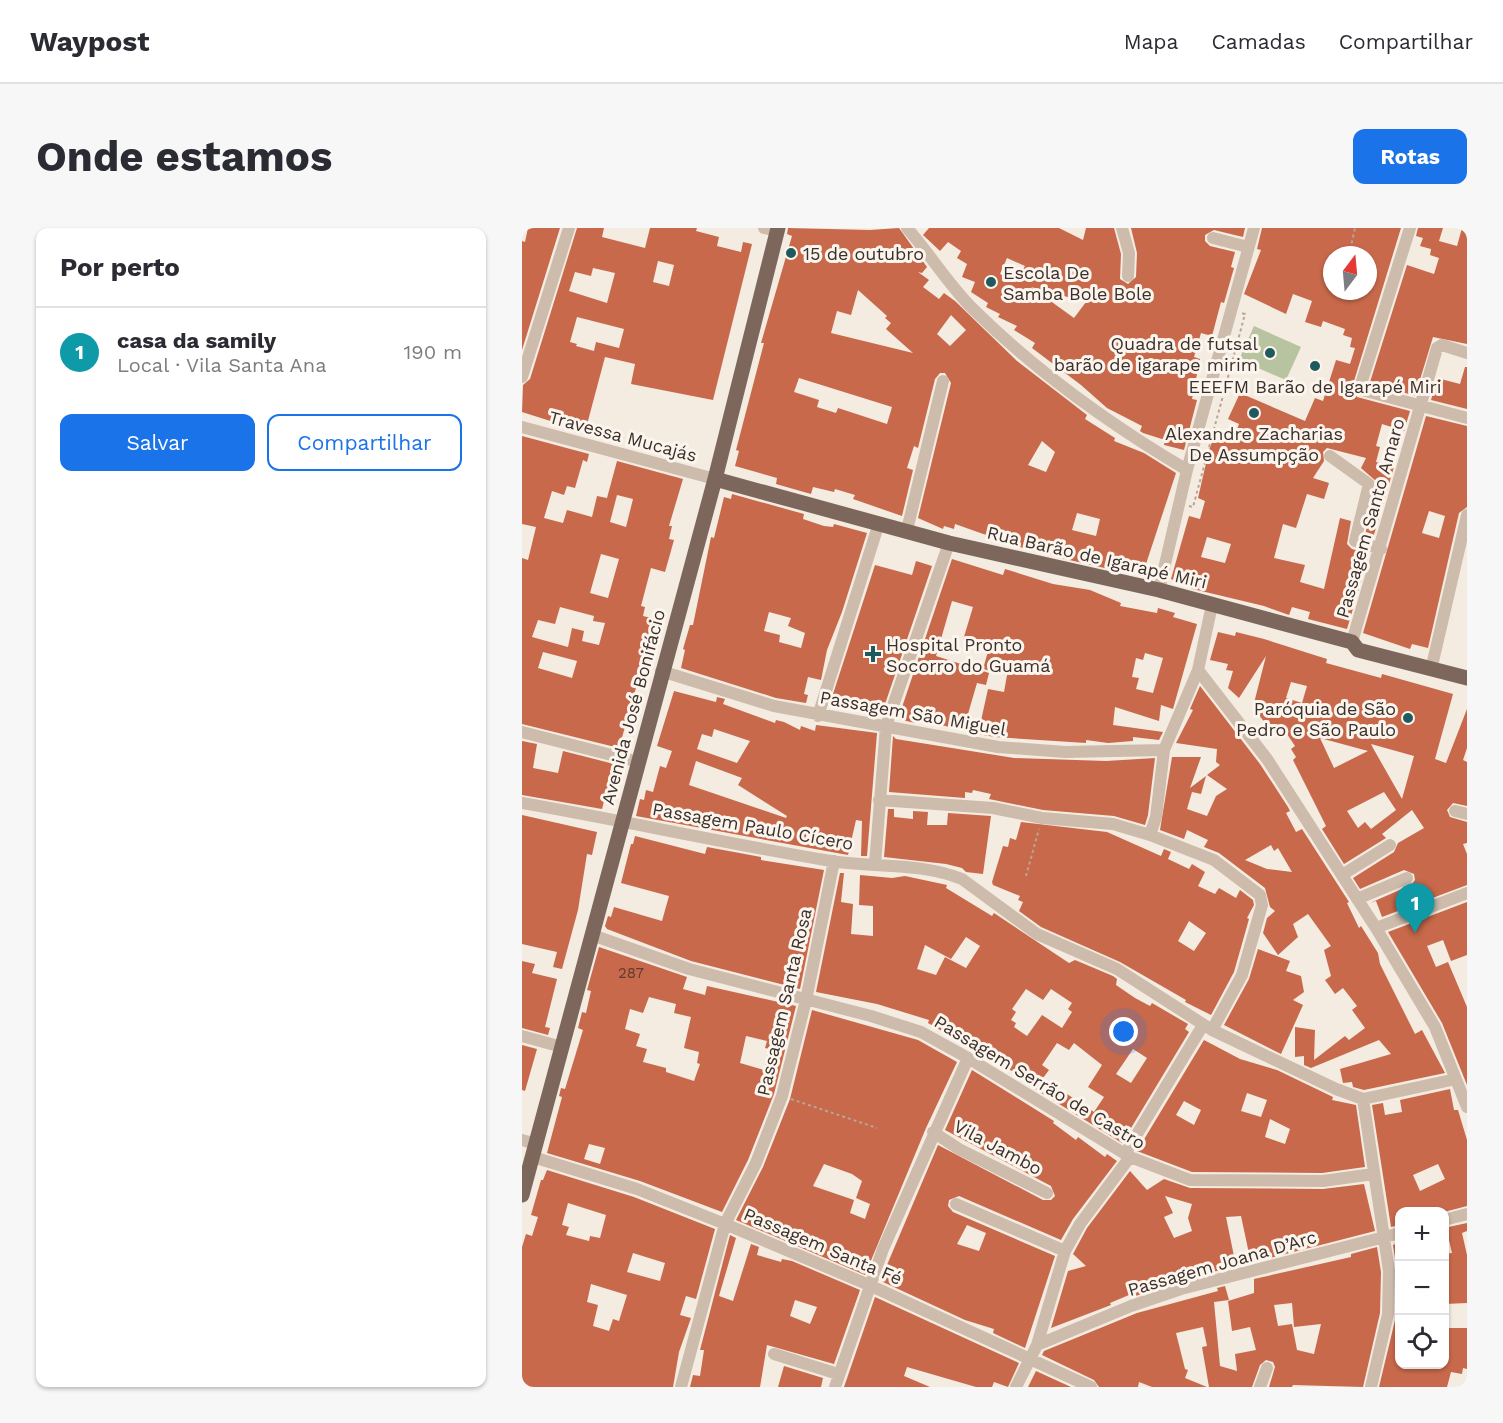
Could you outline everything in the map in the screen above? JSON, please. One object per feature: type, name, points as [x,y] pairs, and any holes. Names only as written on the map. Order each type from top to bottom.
[{"type":"main road","name":"Avenida José Bonifácio","points":[[522,1195],[530,1147],[562,1047],[639,762],[661,671],[715,479],[773,229]]},
{"type":"main road","name":"Rua Barão de Igarapé Miri","points":[[715,479],[949,543],[1159,590],[1352,642],[1358,650],[1467,678]]},
{"type":"street","points":[[522,378],[569,228]]},
{"type":"street","points":[[907,228],[973,308],[1038,366],[1136,440],[1187,470]]},
{"type":"street","points":[[1122,228],[1129,253],[1128,276]]},
{"type":"street","points":[[1159,590],[1187,470],[1254,228]]},
{"type":"street","name":"Passagem Santo Amaro","points":[[1410,228],[1361,388],[1467,418]]},
{"type":"street","points":[[1213,238],[1248,247]]},
{"type":"street","name":"Passagem Santo Amaro","points":[[1352,642],[1381,549],[1437,348],[1442,345],[1467,353]]},
{"type":"street","points":[[906,530],[943,381]]},
{"type":"street","name":"Travessa Mucajás","points":[[522,427],[715,479]]},
{"type":"street","points":[[1330,456],[1370,484],[1355,540],[1381,549]]},
{"type":"street","points":[[1431,670],[1467,515]]},
{"type":"street","points":[[818,716],[879,523]]},
{"type":"street","points":[[875,864],[886,726],[949,543]]},
{"type":"street","points":[[1150,835],[1156,817],[1164,750],[1198,670],[1212,605]]},
{"type":"street","points":[[1198,670],[1268,759],[1376,928],[1435,1027],[1467,1107]]},
{"type":"street","name":"Passagem São Miguel","points":[[661,671],[725,692],[818,716],[1019,749],[1065,752],[1164,750]]},
{"type":"street","points":[[522,732],[639,762]]},
{"type":"street","points":[[879,800],[993,808],[1042,818],[1113,825],[1150,835],[1214,860],[1260,895],[1262,905],[1259,921],[1242,975],[1127,1156],[1080,1224],[1065,1251],[1037,1345],[1016,1387]]},
{"type":"street","name":"Passagem Paulo Cícero","points":[[522,803],[834,861],[935,870],[962,879],[1037,934],[1117,969],[1207,1028],[1259,1055],[1363,1099]]},
{"type":"street","points":[[1342,875],[1390,845]]},
{"type":"street","name":"Passagem Santa Rosa","points":[[681,1387],[725,1224],[756,1163],[782,1096],[806,1000],[834,861]]},
{"type":"street","points":[[1357,899],[1407,878]]},
{"type":"street","points":[[1376,928],[1467,893]]},
{"type":"street","name":"Passagem Serrão de Castro","points":[[592,935],[688,969],[906,1026],[968,1058],[1127,1156],[1152,1168],[1197,1181],[1323,1181],[1373,1174]]},
{"type":"street","points":[[522,1036],[562,1047]]},
{"type":"street","points":[[835,1387],[869,1286],[933,1132],[968,1058]]},
{"type":"street","points":[[1371,1387],[1388,1314],[1389,1271],[1363,1099],[1456,1079]]},
{"type":"street","name":"Vila Jambo","points":[[933,1132],[959,1149],[1047,1193]]},
{"type":"street","name":"Passagem Santa Fé","points":[[530,1147],[725,1224],[1031,1358],[1091,1387]]},
{"type":"street","points":[[956,1204],[1065,1251]]},
{"type":"street","points":[[1449,1219],[1467,1214]]},
{"type":"street","name":"Passagem Joana D’Arc","points":[[1037,1345],[1131,1306],[1181,1289],[1395,1234]]},
{"type":"street","points":[[774,1354],[838,1374]]},
{"type":"street","points":[[1260,1387],[1267,1368]]},
{"type":"path","points":[[1351,246],[1355,228]]},
{"type":"path","points":[[1186,505],[1193,507],[1245,314],[1232,310]]},
{"type":"path","points":[[1026,876],[1042,818]]},
{"type":"path","points":[[782,1096],[877,1128]]},
{"type":"green space","name":"Quadra de futsal barão de igarape mirim","points":[[1254,326],[1301,347],[1286,380],[1239,360]]},
{"type":"building","points":[[528,228],[560,228],[522,350],[522,241],[525,242]]},
{"type":"building","points":[[577,228],[604,228],[602,237],[645,248],[650,228],[697,228],[696,231],[719,237],[717,246],[741,252],[743,242],[752,244],[713,400],[631,384],[635,364],[605,357],[585,432],[522,412],[523,385],[530,379]],"holes":[[[658,261],[674,265],[669,286],[653,282]],[[593,268],[615,273],[607,303],[569,291],[575,272],[591,276]],[[577,317],[624,329],[619,348],[596,342],[594,351],[570,342]]]},
{"type":"building","points":[[788,228],[870,230],[899,228],[927,267],[922,273],[918,272],[929,280],[923,287],[939,299],[944,293],[955,301],[1017,361],[1087,415],[1085,419],[1115,438],[1114,441],[1144,453],[1176,473],[1145,567],[1129,562],[1127,569],[1110,564],[1109,569],[1065,559],[1024,545],[1023,548],[955,524],[954,529],[944,526],[943,529],[918,518],[951,383],[945,373],[940,373],[935,379],[918,448],[914,446],[907,468],[913,470],[902,516],[853,499],[855,495],[835,489],[834,492],[813,487],[811,494],[776,484],[777,478],[735,466],[739,451],[736,450],[764,343],[761,343],[792,236],[787,234]],"holes":[[[858,290],[887,316],[885,318],[891,323],[886,329],[913,353],[831,333],[837,311],[851,315]],[[951,315],[966,330],[950,346],[937,334]],[[799,378],[892,407],[887,424],[838,408],[836,413],[817,407],[819,400],[794,392]],[[1042,441],[1055,452],[1046,472],[1028,465]],[[1077,513],[1100,519],[1096,536],[1072,530]]]},
{"type":"building","points":[[929,228],[1059,228],[1083,240],[1086,228],[1114,228],[1121,254],[1120,279],[1128,284],[1136,277],[1137,253],[1131,228],[1245,228],[1243,237],[1214,230],[1205,235],[1205,241],[1210,246],[1235,252],[1231,267],[1234,268],[1224,303],[1221,302],[1212,336],[1201,333],[1194,357],[1200,359],[1192,399],[1197,400],[1184,450],[1164,445],[1165,440],[1140,431],[1142,426],[1107,408],[1032,348],[1035,343],[1014,330],[1017,326],[998,317],[1000,314],[986,307],[988,303],[971,292],[975,282],[962,277],[967,264],[957,258],[961,251],[948,242],[940,251],[923,235]],"holes":[[[1007,258],[1025,266],[1016,282],[1000,274]],[[1031,287],[1086,302],[1074,318]]]},
{"type":"building","points":[[1262,228],[1401,228],[1354,381],[1357,397],[1410,411],[1404,431],[1382,424],[1376,446],[1380,447],[1376,462],[1394,467],[1373,538],[1365,535],[1377,482],[1361,468],[1366,458],[1327,448],[1323,452],[1324,461],[1313,478],[1329,483],[1324,499],[1307,494],[1296,528],[1283,524],[1274,558],[1305,565],[1300,582],[1324,589],[1340,518],[1351,521],[1347,544],[1352,549],[1369,554],[1347,629],[1308,619],[1310,612],[1292,607],[1289,615],[1264,606],[1193,589],[1171,579],[1189,516],[1200,519],[1205,501],[1198,498],[1209,450],[1216,432],[1233,439],[1239,424],[1228,419],[1240,393],[1305,421],[1315,398],[1323,401],[1336,360],[1350,364],[1355,348],[1350,347],[1352,338],[1343,335],[1345,329],[1323,321],[1321,327],[1305,322],[1312,301],[1293,294],[1286,314],[1244,294],[1261,250],[1257,249]],"holes":[[[1207,537],[1231,544],[1225,563],[1201,557]]]},
{"type":"building","points":[[1418,228],[1443,228],[1439,241],[1457,246],[1462,228],[1467,228],[1467,344],[1433,337],[1415,396],[1370,382],[1407,265],[1434,274],[1439,258],[1430,255],[1431,249],[1420,246],[1423,238],[1416,236]]},
{"type":"building","points":[[1465,367],[1467,367],[1467,409],[1431,400],[1437,378],[1460,384]]},
{"type":"building","points":[[1426,416],[1467,426],[1467,507],[1459,513],[1428,648],[1412,644],[1410,649],[1363,633]],"holes":[[[1429,511],[1445,516],[1439,538],[1422,533]]]},
{"type":"building","points":[[522,436],[589,454],[587,462],[583,460],[575,488],[567,486],[564,495],[552,491],[544,518],[563,523],[567,510],[592,517],[597,496],[607,498],[617,461],[683,479],[669,526],[672,526],[669,539],[674,540],[665,572],[651,568],[641,606],[645,607],[643,616],[651,618],[645,656],[619,748],[522,724],[522,558],[528,560],[536,527],[522,524]],"holes":[[[617,495],[633,499],[626,527],[610,522]],[[601,554],[619,559],[608,598],[590,593]],[[560,607],[594,616],[593,621],[605,623],[599,645],[582,641],[584,631],[572,628],[568,647],[532,637],[538,620],[555,624]],[[543,652],[577,661],[572,678],[538,668]]]},
{"type":"building","points":[[732,494],[804,514],[803,519],[824,526],[833,527],[834,524],[867,533],[842,612],[827,650],[821,680],[808,677],[804,694],[808,695],[806,703],[776,698],[681,668],[685,650],[683,649],[690,625],[693,625],[711,537],[714,538],[724,497],[731,499]],"holes":[[[769,612],[791,618],[788,626],[805,633],[801,648],[779,642],[780,635],[764,631]]]},
{"type":"building","points":[[952,559],[1003,575],[1005,569],[1053,584],[1090,590],[1121,603],[1120,606],[1157,613],[1158,608],[1175,613],[1173,617],[1197,624],[1173,709],[1161,705],[1159,721],[1115,707],[1113,725],[1163,732],[1159,740],[1133,737],[1133,741],[1108,743],[1086,740],[1086,743],[978,734],[988,689],[1004,692],[1007,675],[983,669],[989,648],[963,640],[973,607],[952,601],[936,656],[989,673],[986,685],[977,683],[963,731],[917,718],[915,723],[898,719]],"holes":[[[1145,653],[1163,658],[1153,693],[1136,689],[1139,678],[1132,677],[1136,658],[1143,660]]]},
{"type":"building","name":"Hospital Pronto Socorro do Guamá","points":[[916,561],[932,566],[883,710],[878,709],[876,714],[854,707],[856,702],[833,694],[875,565],[912,575]]},
{"type":"building","points":[[1218,632],[1235,636],[1236,632],[1327,659],[1326,663],[1381,678],[1382,674],[1453,694],[1435,759],[1446,763],[1467,709],[1467,748],[1463,760],[1467,762],[1467,806],[1453,803],[1447,810],[1450,817],[1467,822],[1467,843],[1463,844],[1467,854],[1467,885],[1382,917],[1376,901],[1370,903],[1411,885],[1415,880],[1414,874],[1404,870],[1360,889],[1353,878],[1394,852],[1398,843],[1424,828],[1412,810],[1382,834],[1386,838],[1344,864],[1322,829],[1326,826],[1293,760],[1296,757],[1291,749],[1295,746],[1283,728],[1274,735],[1253,707],[1266,656],[1239,698],[1228,688],[1233,671],[1226,670],[1228,664],[1210,660]],"holes":[[[1291,682],[1307,686],[1302,703],[1286,698]],[[1320,738],[1368,751],[1334,768]],[[1371,744],[1414,756],[1402,799]],[[1384,792],[1396,810],[1371,829],[1365,822],[1358,828],[1347,811]]]},
{"type":"building","points":[[1200,686],[1260,764],[1288,807],[1290,811],[1286,813],[1296,832],[1302,829],[1349,902],[1347,903],[1359,928],[1361,926],[1378,953],[1380,964],[1415,1034],[1422,1030],[1445,1073],[1364,1090],[1353,1087],[1352,1082],[1343,1083],[1340,1069],[1391,1054],[1379,1040],[1311,1068],[1304,1065],[1304,1056],[1295,1057],[1295,1027],[1315,1030],[1314,1060],[1345,1036],[1349,1040],[1365,1028],[1352,1010],[1357,1006],[1343,988],[1335,994],[1325,980],[1331,976],[1324,950],[1331,946],[1308,914],[1293,924],[1298,937],[1278,955],[1263,933],[1267,918],[1275,911],[1270,907],[1265,888],[1219,853],[1204,847],[1208,840],[1187,830],[1184,839],[1160,830],[1172,757],[1201,757],[1190,788],[1206,776],[1201,794],[1192,792],[1187,809],[1207,816],[1216,796],[1227,789],[1207,775],[1220,765],[1216,762],[1217,749],[1176,743],[1193,710],[1190,709]],"holes":[[[1271,845],[1274,851],[1278,848],[1292,872],[1267,869],[1245,860]]]},
{"type":"building","points":[[674,691],[716,702],[717,697],[725,699],[723,704],[775,723],[776,720],[784,722],[800,730],[801,726],[815,731],[816,725],[877,733],[867,856],[861,856],[862,821],[856,820],[848,855],[636,816],[640,799],[644,800],[646,790],[653,792],[660,766],[666,768],[672,751],[657,746]],"holes":[[[714,729],[750,741],[737,763],[697,749],[702,734],[712,737]],[[696,761],[742,778],[738,785],[787,816],[786,818],[689,785]]]},
{"type":"building","points":[[893,736],[896,739],[1014,758],[1106,761],[1155,758],[1145,825],[1114,816],[1043,810],[989,799],[991,794],[973,790],[972,793],[965,792],[965,798],[889,792]]},
{"type":"building","points":[[522,741],[537,744],[533,768],[558,773],[563,751],[614,764],[602,809],[522,795]]},
{"type":"building","points":[[888,809],[894,809],[894,817],[913,819],[913,811],[928,812],[927,825],[947,825],[948,813],[991,816],[983,874],[966,872],[962,868],[946,864],[884,857]]},
{"type":"building","points":[[522,815],[597,832],[592,855],[587,854],[578,910],[562,969],[553,967],[557,952],[522,944]]},
{"type":"building","points":[[1021,822],[1107,832],[1161,856],[1164,849],[1171,852],[1168,859],[1189,869],[1192,864],[1205,872],[1198,886],[1215,894],[1219,888],[1236,898],[1240,890],[1253,900],[1254,905],[1247,918],[1249,919],[1234,972],[1211,1015],[1185,1002],[1186,1000],[1120,962],[1041,927],[1019,911],[1023,902],[1018,900],[1020,896],[993,885],[992,882],[1003,846],[1008,847],[1010,838],[1016,840]],"holes":[[[1189,921],[1206,933],[1194,951],[1178,941]]]},
{"type":"building","points":[[635,836],[705,854],[707,847],[761,857],[761,860],[824,870],[800,989],[691,961],[607,929],[605,926],[608,916],[611,917],[614,907],[662,921],[669,896],[621,883]]},
{"type":"building","points":[[840,873],[844,873],[841,902],[853,904],[851,934],[873,936],[873,906],[859,905],[860,875],[892,878],[905,876],[947,885],[946,888],[992,916],[994,913],[1069,963],[1075,960],[1113,976],[1117,979],[1116,985],[1135,998],[1150,1006],[1152,1003],[1188,1024],[1185,1029],[1189,1032],[1122,1143],[1035,1089],[1023,1080],[1024,1078],[928,1023],[929,1020],[877,1004],[816,992]],"holes":[[[966,937],[980,946],[966,968],[945,957],[936,975],[917,969],[925,945],[951,959]],[[1026,989],[1043,1000],[1051,989],[1072,1003],[1068,1009],[1072,1012],[1062,1028],[1042,1015],[1027,1036],[1014,1027],[1016,1023],[1011,1020],[1016,1012],[1012,1009]],[[1057,1043],[1069,1050],[1074,1043],[1102,1065],[1088,1087],[1104,1097],[1094,1112],[1043,1078],[1049,1070],[1042,1065]],[[1133,1049],[1147,1058],[1131,1083],[1116,1074]]]},
{"type":"building","points":[[1467,902],[1467,955],[1451,961],[1443,940],[1427,946],[1436,967],[1448,962],[1467,1007],[1467,1085],[1442,1023],[1388,932]]},
{"type":"building","points":[[599,947],[687,977],[683,989],[705,995],[707,986],[796,1006],[774,1094],[748,1160],[722,1212],[640,1181],[547,1153],[562,1097],[559,1096],[561,1088],[565,1089],[583,1030],[578,1028],[582,1012],[586,1013],[591,991],[587,990]],"holes":[[[649,997],[676,1004],[674,1013],[691,1017],[684,1048],[699,1052],[697,1063],[700,1064],[694,1081],[666,1072],[666,1068],[643,1062],[647,1049],[636,1046],[640,1034],[625,1029],[630,1009],[643,1013]],[[746,1036],[767,1041],[765,1048],[769,1049],[764,1070],[740,1063]],[[589,1144],[605,1148],[600,1164],[584,1159]]]},
{"type":"building","points":[[1258,949],[1290,961],[1286,971],[1301,976],[1304,992],[1293,1000],[1303,1005],[1281,1054],[1224,1025],[1249,979]]},
{"type":"building","points":[[522,961],[535,964],[532,973],[557,979],[545,1027],[550,1028],[548,1035],[522,1028]]},
{"type":"building","points":[[812,1010],[918,1040],[957,1062],[926,1128],[865,1275],[736,1220],[763,1167],[790,1099]],"holes":[[[824,1164],[852,1174],[862,1181],[856,1198],[870,1204],[865,1219],[850,1213],[854,1200],[813,1186]]]},
{"type":"building","points":[[1204,1040],[1240,1059],[1277,1070],[1333,1097],[1332,1100],[1356,1105],[1365,1167],[1322,1173],[1192,1172],[1137,1151]],"holes":[[[1247,1093],[1267,1100],[1261,1117],[1241,1111]],[[1184,1101],[1201,1110],[1194,1125],[1176,1115]],[[1270,1119],[1290,1129],[1285,1144],[1265,1137]]]},
{"type":"building","points":[[522,1045],[537,1049],[525,1091],[522,1090]]},
{"type":"building","points":[[972,1070],[1054,1121],[1053,1123],[1076,1140],[1078,1137],[1105,1157],[1107,1154],[1117,1161],[1073,1219],[1061,1240],[959,1196],[949,1200],[948,1206],[953,1212],[1055,1256],[1025,1348],[993,1333],[994,1329],[965,1320],[883,1282],[881,1279],[938,1145],[1043,1200],[1051,1200],[1055,1196],[1051,1186],[945,1130]],"holes":[[[967,1225],[986,1233],[979,1251],[957,1244]]]},
{"type":"building","points":[[1450,1089],[1454,1110],[1458,1110],[1467,1140],[1467,1206],[1449,1211],[1449,1207],[1395,1207],[1395,1226],[1391,1227],[1372,1105],[1383,1103],[1385,1115],[1402,1112],[1400,1100]],"holes":[[[1438,1164],[1445,1179],[1420,1191],[1413,1175]]]},
{"type":"building","points":[[547,1170],[634,1197],[715,1229],[696,1299],[686,1296],[680,1315],[691,1318],[679,1352],[673,1387],[522,1387],[522,1247],[526,1234],[532,1236],[538,1217],[531,1215],[541,1180]],"holes":[[[568,1203],[606,1215],[600,1238],[590,1236],[589,1241],[566,1235],[569,1227],[562,1225]],[[633,1253],[665,1263],[660,1281],[627,1272]],[[591,1284],[627,1295],[619,1321],[613,1319],[609,1331],[593,1326],[598,1305],[587,1302]]]},
{"type":"building","points":[[1130,1171],[1147,1190],[1164,1179],[1190,1188],[1323,1189],[1364,1184],[1375,1231],[1251,1263],[1241,1216],[1226,1217],[1236,1266],[1179,1281],[1130,1298],[1129,1295],[1110,1303],[1111,1305],[1051,1328],[1068,1271],[1086,1266],[1073,1254],[1087,1228]],"holes":[[[1165,1196],[1192,1204],[1188,1218],[1192,1231],[1174,1238],[1164,1217],[1173,1213]]]},
{"type":"building","points":[[1467,1223],[1467,1231],[1462,1233],[1467,1255],[1467,1303],[1449,1304],[1449,1253],[1452,1253],[1449,1227]]},
{"type":"building","points":[[730,1235],[736,1238],[719,1296],[733,1301],[751,1244],[759,1247],[757,1255],[781,1262],[782,1259],[792,1261],[860,1290],[834,1364],[767,1345],[760,1387],[690,1387],[693,1375],[700,1376],[704,1350],[700,1350]],"holes":[[[795,1300],[817,1307],[810,1324],[790,1316]]]},
{"type":"building","points":[[1377,1247],[1381,1272],[1380,1313],[1363,1387],[1293,1385],[1292,1387],[1269,1387],[1275,1367],[1273,1362],[1266,1360],[1260,1365],[1252,1387],[1209,1387],[1202,1347],[1207,1346],[1203,1327],[1176,1333],[1185,1369],[1188,1370],[1185,1378],[1207,1387],[1152,1387],[1139,1382],[1138,1387],[1099,1387],[1094,1380],[1042,1355],[1044,1351],[1137,1313],[1218,1291],[1217,1288],[1225,1286],[1229,1300],[1214,1302],[1220,1366],[1237,1371],[1235,1354],[1256,1350],[1250,1327],[1232,1331],[1228,1301],[1254,1293],[1254,1279],[1351,1257],[1351,1254]],"holes":[[[1292,1303],[1294,1327],[1321,1324],[1314,1354],[1297,1350],[1292,1324],[1278,1326],[1274,1305]]]},
{"type":"building","points":[[875,1297],[1019,1363],[1008,1387],[994,1382],[992,1387],[976,1387],[907,1367],[904,1376],[930,1387],[844,1387]]},
{"type":"building","points":[[1395,1320],[1395,1369],[1449,1369],[1449,1328],[1467,1328],[1467,1369],[1463,1368],[1462,1374],[1451,1372],[1447,1387],[1379,1387]]},
{"type":"building","points":[[784,1366],[823,1378],[821,1387],[778,1387]]},
{"type":"building","points":[[1036,1371],[1071,1387],[1028,1387]]},
{"type":"place","name":"15 de outubro","points":[[791,253]]},
{"type":"place","name":"Escola De Samba Bole Bole","points":[[991,282]]},
{"type":"place","name":"Quadra de futsal barão de igarape mirim","points":[[1270,353]]},
{"type":"place","name":"EEEFM Barão de Igarapé Miri","points":[[1315,366]]},
{"type":"place","name":"Alexandre Zacharias De Assumpção","points":[[1254,413]]},
{"type":"place","name":"Hospital Pronto Socorro do Guamá","points":[[873,654]]},
{"type":"place","name":"Paróquia de São Pedro e São Paulo","points":[[1408,718]]},
{"type":"place","name":"casa da samily","points":[[1415,933]]}]
